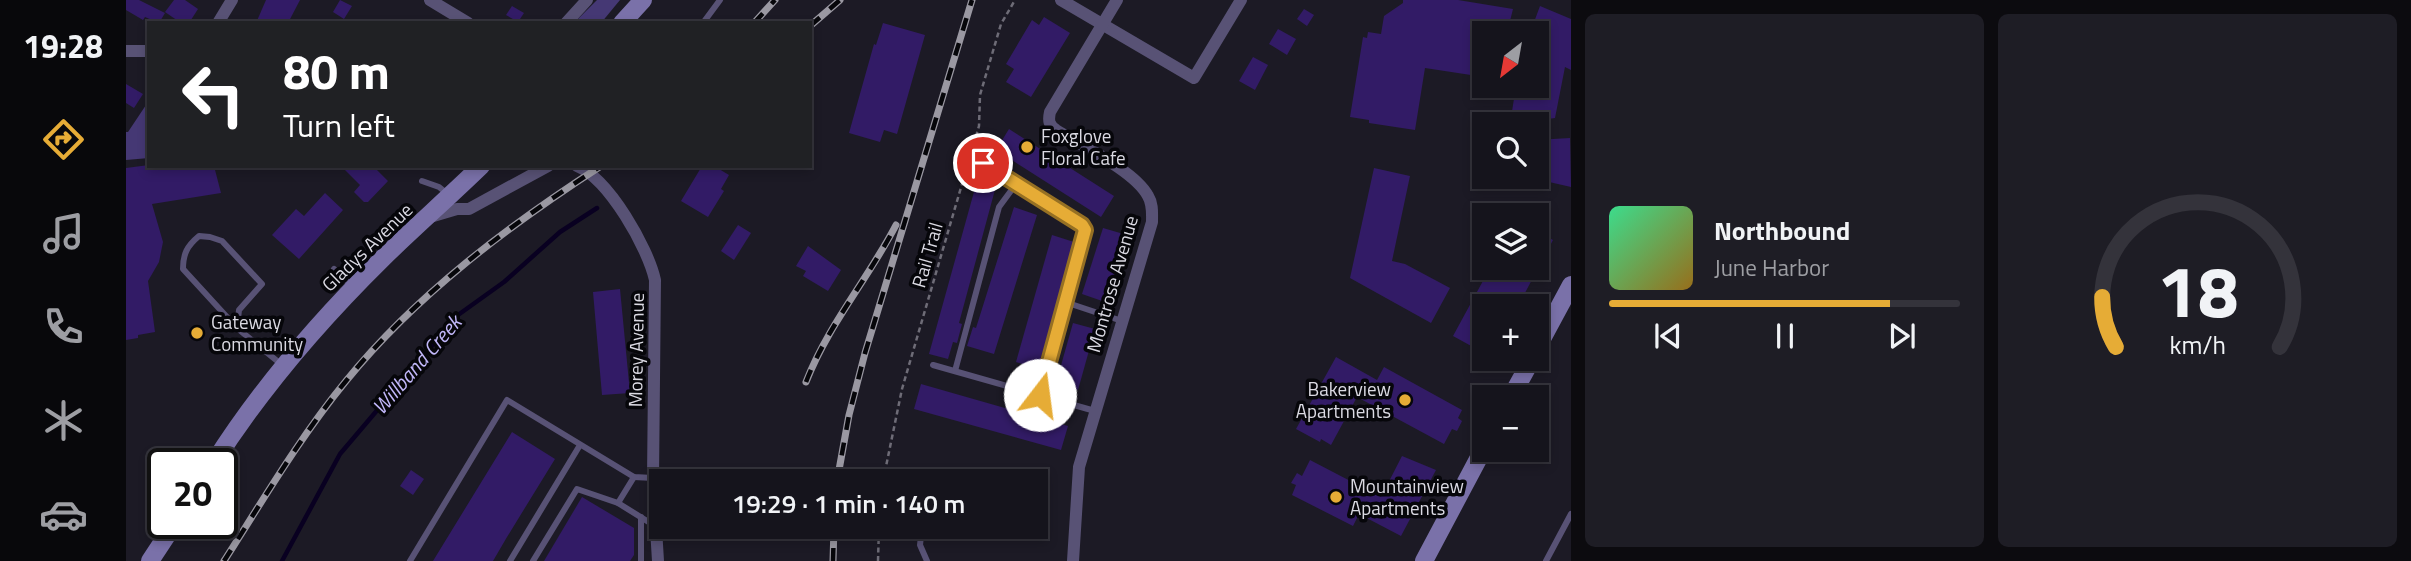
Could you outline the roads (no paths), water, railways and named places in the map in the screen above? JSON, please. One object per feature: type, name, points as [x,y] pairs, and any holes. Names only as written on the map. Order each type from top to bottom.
[{"type":"main road","points":[[624,21],[643,0]]},
{"type":"main road","name":"Gladys Avenue","points":[[224,448],[283,366],[354,288],[479,168]]},
{"type":"main road","points":[[1549,326],[1571,285]]},
{"type":"main road","points":[[1424,561],[1477,462]]},
{"type":"main road","points":[[150,561],[164,539]]},
{"type":"street","points":[[219,21],[232,0]]},
{"type":"street","points":[[430,0],[465,21]]},
{"type":"street","points":[[568,21],[587,0]]},
{"type":"street","points":[[1061,0],[1194,78],[1241,0]]},
{"type":"street","name":"Montrose Avenue","points":[[1073,561],[1079,467],[1152,222],[1150,198],[1132,177],[1056,130],[1051,126],[1049,118],[1117,0]]},
{"type":"street","points":[[126,51],[147,51]]},
{"type":"street","points":[[426,218],[457,209],[469,209],[544,168]]},
{"type":"street","name":"Morey Avenue","points":[[581,168],[605,187],[638,237],[652,267],[656,294],[653,469]]},
{"type":"street","name":"Morey Avenue","points":[[656,539],[658,561]]},
{"type":"lane","points":[[704,21],[720,0]]},
{"type":"lane","points":[[983,163],[1082,225],[1085,230],[1040,395]]},
{"type":"lane","points":[[422,181],[439,187],[450,196]]},
{"type":"lane","points":[[955,371],[999,207],[1016,184]]},
{"type":"lane","points":[[237,328],[239,310],[262,284],[222,241],[199,236],[189,244],[183,257],[183,269],[237,328],[283,366]]},
{"type":"lane","points":[[334,270],[354,288]]},
{"type":"lane","points":[[1065,302],[1122,321]]},
{"type":"lane","points":[[933,365],[1095,411]]},
{"type":"lane","points":[[410,561],[507,400],[634,477],[649,478]]},
{"type":"lane","points":[[510,561],[580,444]]},
{"type":"lane","points":[[618,503],[634,477]]},
{"type":"lane","points":[[533,561],[577,489],[618,503],[649,522]]},
{"type":"lane","points":[[1546,561],[1571,514]]},
{"type":"lane","points":[[641,517],[641,561]]},
{"type":"lane","points":[[921,539],[920,545],[927,561]]},
{"type":"waterway","name":"Willband Creek","points":[[282,561],[340,454],[458,315],[504,282],[560,232],[597,208]]},
{"type":"railway","points":[[756,21],[775,0]]},
{"type":"railway","points":[[812,24],[840,0]]},
{"type":"railway","points":[[839,469],[849,415],[865,353],[972,0]]},
{"type":"railway","points":[[224,561],[313,424],[373,350],[433,291],[465,264],[532,213],[598,168]]},
{"type":"railway","points":[[806,382],[825,341],[896,225]]},
{"type":"railway","points":[[833,561],[834,539]]},
{"type":"place","name":"Foxglove Floral Cafe","points":[[1027,147]]},
{"type":"place","name":"Gateway Community","points":[[197,333]]},
{"type":"place","name":"Bakerview Apartments","points":[[1405,400]]},
{"type":"place","name":"Mountainview Apartments","points":[[1336,497]]}]
